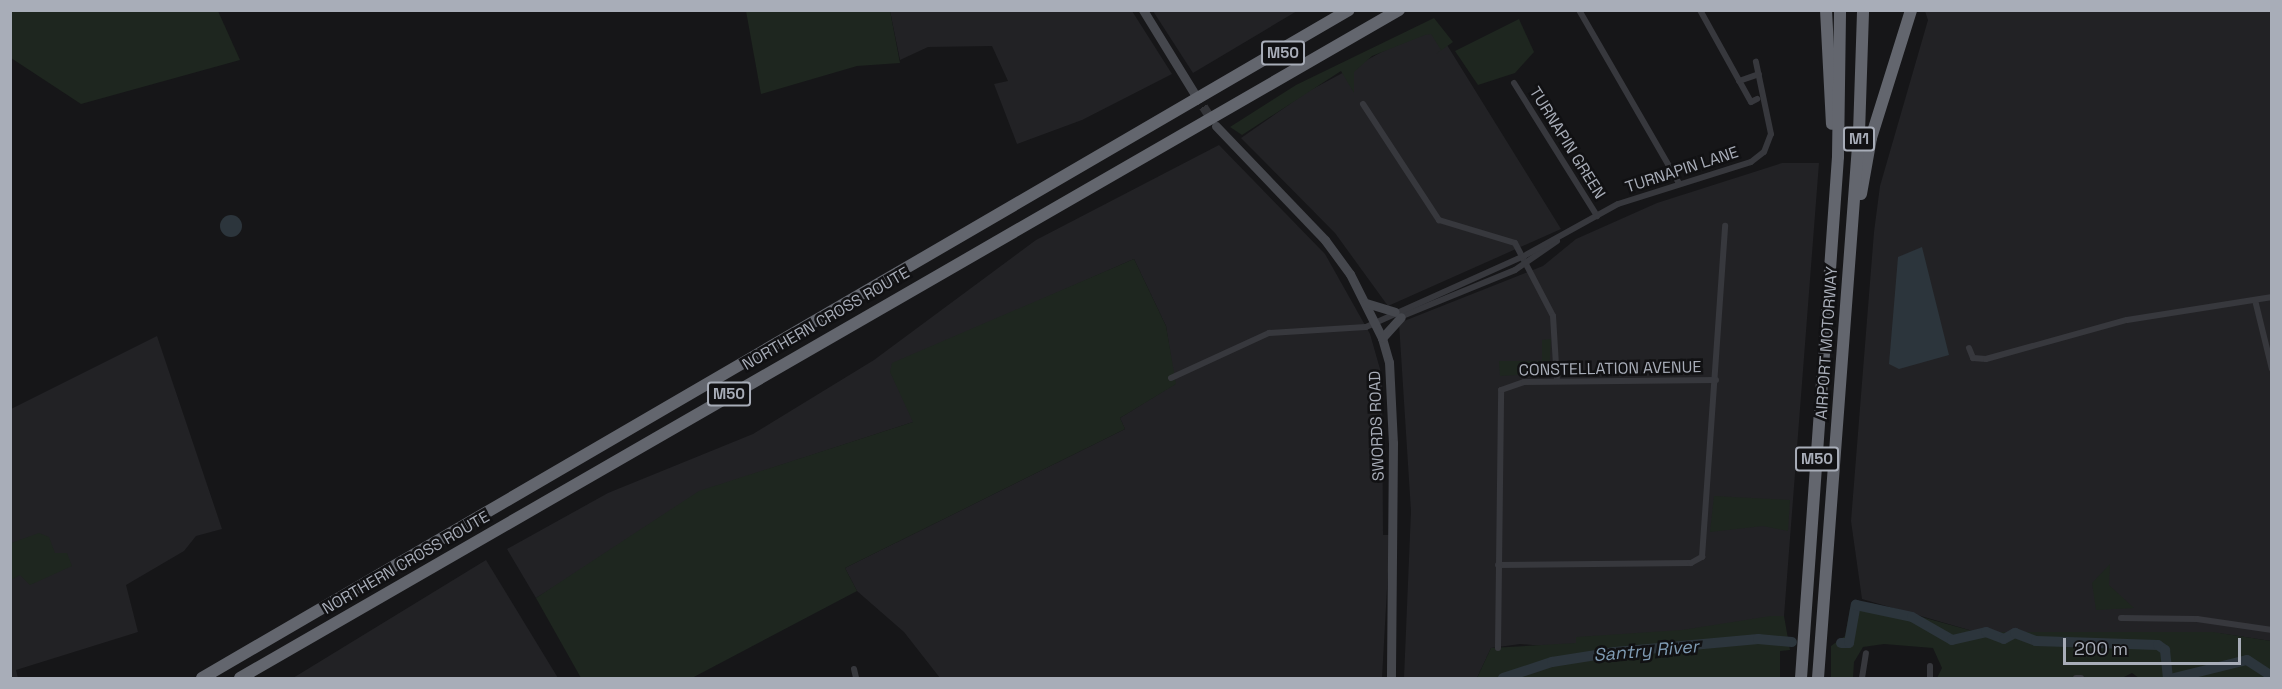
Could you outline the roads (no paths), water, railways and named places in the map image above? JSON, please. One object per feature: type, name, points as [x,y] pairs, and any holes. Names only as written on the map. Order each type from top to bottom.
[{"type":"highway","name":"M50","points":[[1208,95],[1349,10]]},
{"type":"highway","name":"M50","points":[[1208,95],[1359,10]]},
{"type":"highway","name":"NORTHERN CROSS ROUTE","points":[[240,678],[1398,10]]},
{"type":"highway","name":"M50","points":[[1817,10],[1830,73],[1833,239]]},
{"type":"highway","points":[[1826,10],[1830,73]]},
{"type":"highway","name":"AIRPORT MOTORWAY","points":[[1801,678],[1833,239],[1840,10]]},
{"type":"highway","name":"AIRPORT MOTORWAY","points":[[1818,678],[1850,267],[1859,133],[1863,10]]},
{"type":"highway","points":[[1859,133],[1871,10]]},
{"type":"highway","name":"M50","points":[[1850,267],[1871,138],[1911,10]]},
{"type":"highway","name":"NORTHERN CROSS ROUTE","points":[[202,678],[1208,95]]},
{"type":"highway","points":[[193,678],[266,641]]},
{"type":"main road","points":[[1143,10],[1194,93]]},
{"type":"main road","name":"SWORDS ROAD","points":[[1216,126],[1325,240],[1366,303],[1382,338],[1389,362],[1393,443],[1391,678]]},
{"type":"main road","points":[[1366,303],[1394,316],[1382,338]]},
{"type":"street","points":[[1579,10],[1679,183]]},
{"type":"street","points":[[1700,10],[1751,102],[1757,99]]},
{"type":"street","name":"TURNAPIN LANE","points":[[1394,316],[1524,256],[1597,216],[1679,183],[1742,166],[1764,152],[1771,122],[1756,62]]},
{"type":"street","points":[[1739,81],[1759,74]]},
{"type":"street","name":"TURNAPIN GREEN","points":[[1514,83],[1597,216]]},
{"type":"street","points":[[1363,104],[1439,220],[1512,241],[1524,256],[1553,316],[1557,381]]},
{"type":"street","name":"CONSTELLATION AVENUE","points":[[1498,565],[1691,563],[1702,557],[1725,226]]},
{"type":"street","name":"TURNAPIN LANE","points":[[1171,378],[1269,333],[1376,323],[1528,263],[1568,233]]},
{"type":"street","points":[[1968,348],[1973,358],[1986,359],[2127,320],[2271,297]]},
{"type":"street","points":[[2255,300],[2271,369]]},
{"type":"street","name":"CONSTELLATION AVENUE","points":[[1498,648],[1498,397],[1514,383],[1716,380]]},
{"type":"street","points":[[2121,618],[2197,619],[2271,630]]},
{"type":"street","points":[[1862,678],[1866,653]]},
{"type":"street","points":[[1930,666],[1930,678]]},
{"type":"street","points":[[854,669],[856,678]]},
{"type":"street","points":[[2076,678],[2081,678]]},
{"type":"waterway","name":"Santry River","points":[[1841,643],[1849,643],[1856,605],[1912,617],[1952,640],[1986,632],[2004,639],[2015,633],[2036,641],[2158,645],[2165,650],[2168,678]]},
{"type":"waterway","name":"Santry River","points":[[1503,678],[1552,662],[1615,652],[1758,639],[1792,642]]},
{"type":"waterway","name":"Santry River","points":[[2174,678],[2247,660],[2272,676]]},
{"type":"tunnel","points":[[1196,95],[1214,123]]}]
